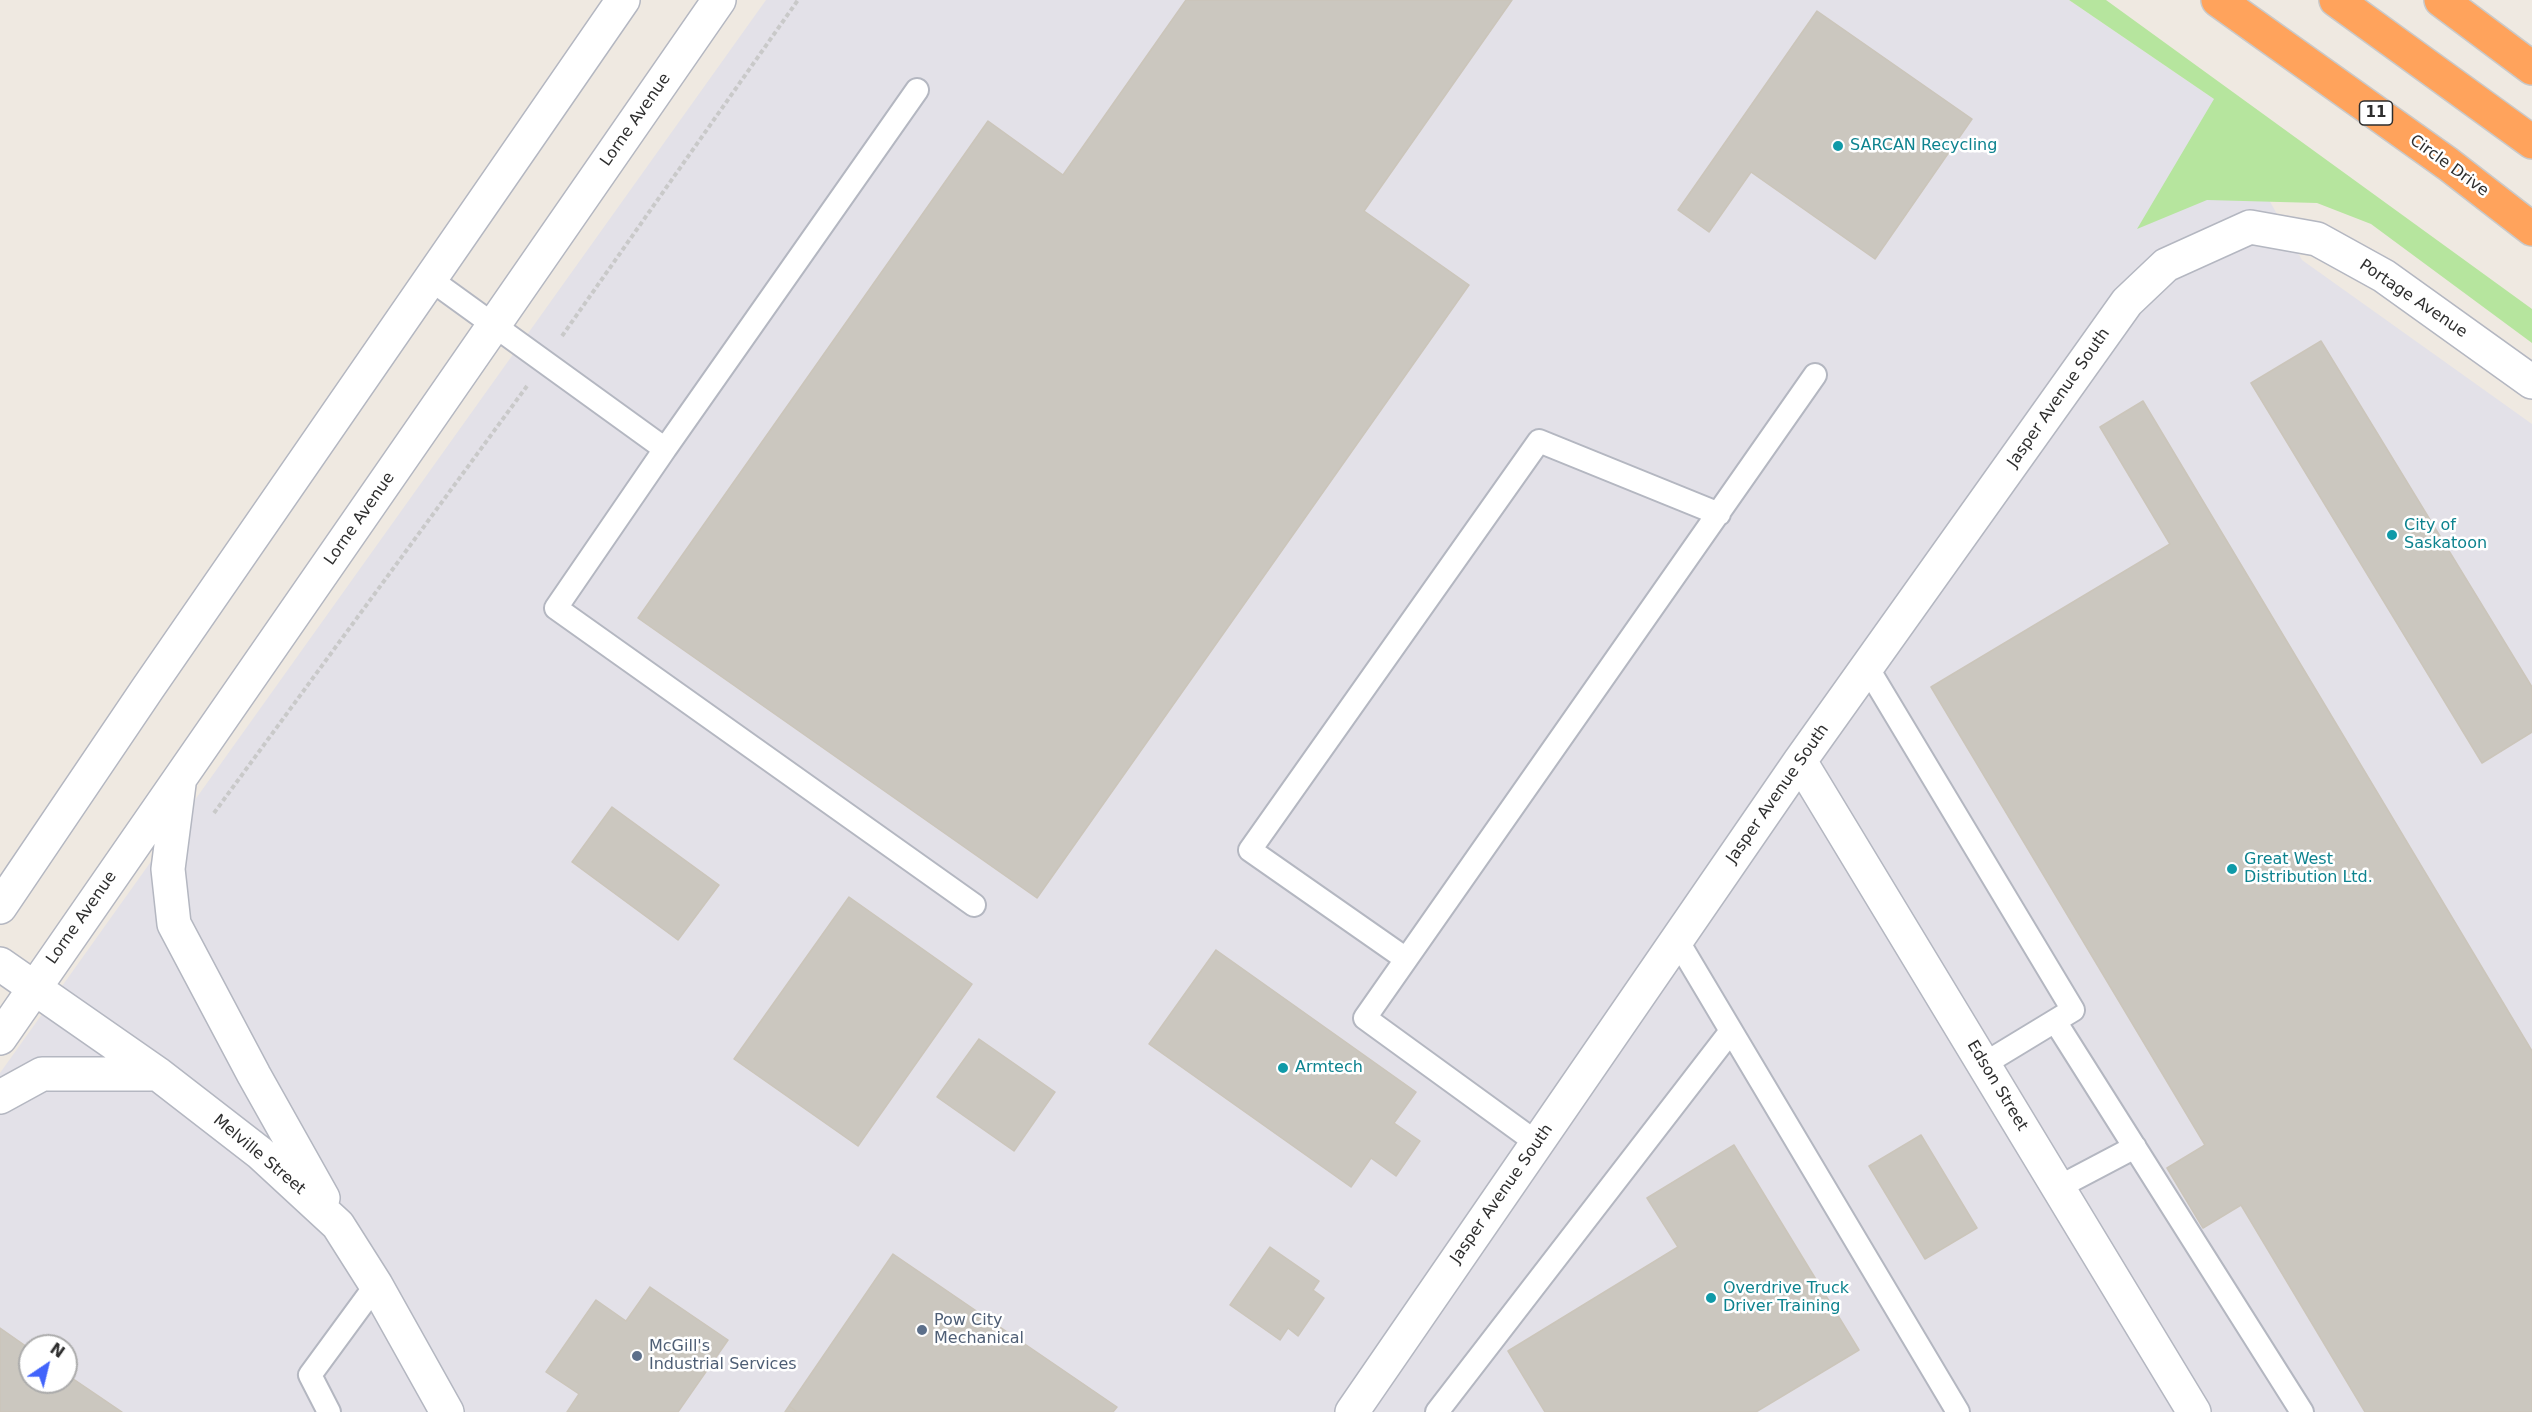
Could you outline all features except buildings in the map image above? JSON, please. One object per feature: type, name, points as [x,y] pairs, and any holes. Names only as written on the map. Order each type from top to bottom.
[{"type":"highway","name":"Circle Drive","points":[[2218,0],[2448,164],[2532,229]]},
{"type":"highway","points":[[2336,0],[2532,142]]},
{"type":"highway","points":[[2441,0],[2532,68]]},
{"type":"street","points":[[0,907],[148,688],[623,0]]},
{"type":"street","name":"Lorne Avenue","points":[[0,1038],[719,0]]},
{"type":"street","name":"Portage Avenue","points":[[2250,227],[2318,238],[2384,276],[2532,382]]},
{"type":"street","name":"Jasper Avenue South","points":[[1352,1412],[1800,761],[2127,302],[2166,266],[2250,227]]},
{"type":"street","name":"Edson Street","points":[[1800,761],[2194,1412]]},
{"type":"street","points":[[179,780],[168,869],[174,924],[254,1075],[338,1225]]},
{"type":"street","name":"Melville Street","points":[[0,964],[158,1074],[260,1153],[338,1225],[376,1285],[447,1412]]},
{"type":"street","points":[[0,1097],[42,1074],[158,1074]]},
{"type":"lane","points":[[917,90],[556,608],[974,905]]},
{"type":"lane","points":[[430,279],[665,449]]},
{"type":"lane","points":[[1537,1143],[1365,1018],[1815,375]]},
{"type":"lane","points":[[1406,959],[1250,850],[1539,441],[1719,514]]},
{"type":"lane","points":[[1867,667],[2073,1010],[1984,1064]]},
{"type":"lane","points":[[1677,940],[1958,1412]]},
{"type":"lane","points":[[2055,1021],[2302,1412]]},
{"type":"lane","points":[[1437,1412],[1731,1031]]},
{"type":"lane","points":[[2059,1187],[2135,1147]]},
{"type":"lane","points":[[329,1412],[310,1375],[376,1285]]},
{"type":"path","points":[[212,821],[215,810],[545,361],[798,0]]},
{"type":"shaded area","points":[[766,0],[2069,0],[2214,99],[2302,260],[2532,424],[2532,1412],[0,1412],[0,1073]]},
{"type":"green space","points":[[2069,0],[2106,0],[2532,309],[2532,343],[2371,224],[2317,203],[2207,200],[2137,229],[2214,99]]},
{"type":"place","name":"SARCAN Recycling","points":[[1838,146]]},
{"type":"place","name":"City of Saskatoon","points":[[2392,535]]},
{"type":"place","name":"Great West Distribution Ltd.","points":[[2232,869]]},
{"type":"place","name":"Armtech","points":[[1283,1068]]},
{"type":"place","name":"Overdrive Truck Driver Training","points":[[1711,1298]]},
{"type":"place","name":"Pow City Mechanical","points":[[922,1330]]},
{"type":"place","name":"McGill's Industrial Services","points":[[637,1356]]}]
